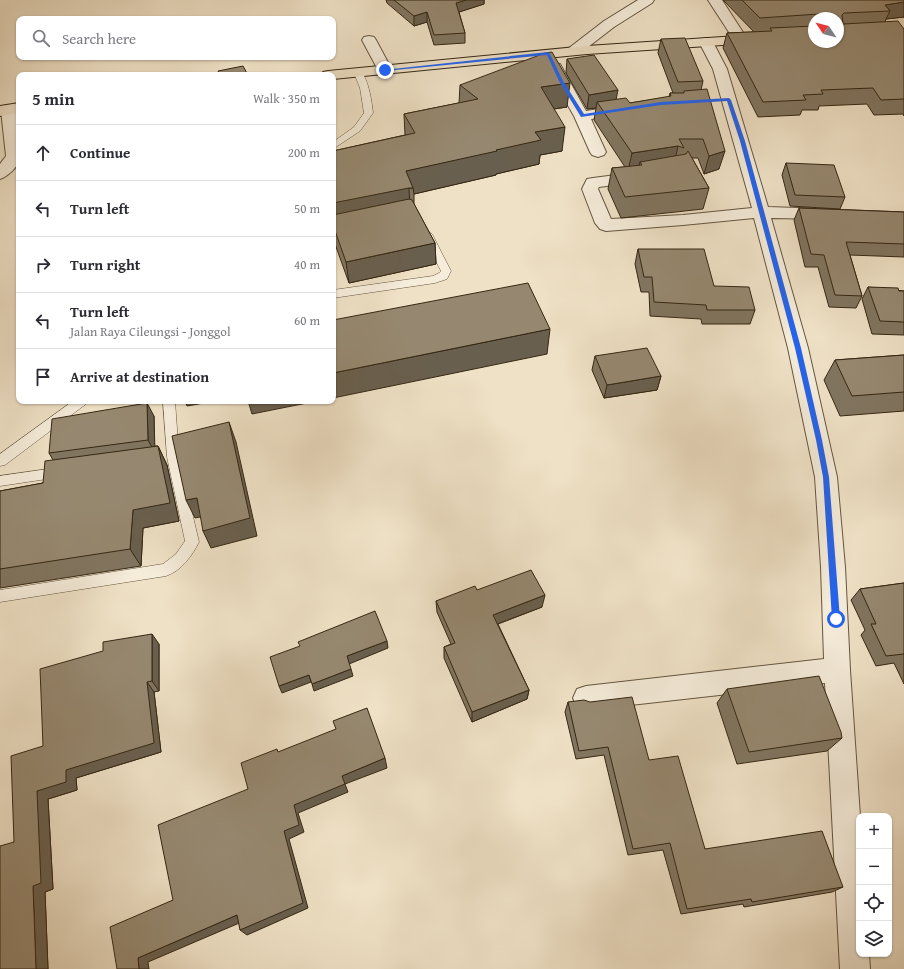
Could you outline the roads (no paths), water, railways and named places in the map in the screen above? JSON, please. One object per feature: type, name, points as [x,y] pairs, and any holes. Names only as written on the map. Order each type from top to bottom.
[{"type":"main road","points":[[336,74],[574,51],[808,35]]},
{"type":"street","points":[[574,51],[624,14],[647,0]]},
{"type":"street","points":[[715,0],[741,40]]},
{"type":"street","points":[[369,40],[385,70]]},
{"type":"street","points":[[706,42],[720,69],[722,100],[738,123],[798,348],[826,477],[833,567],[837,670],[855,969]]},
{"type":"street","points":[[548,54],[561,81],[582,116],[598,152]]},
{"type":"street","points":[[582,116],[639,108]]},
{"type":"street","points":[[0,174],[13,149],[9,110]]},
{"type":"street","points":[[652,175],[593,183],[590,186],[606,226],[762,212],[841,215]]},
{"type":"street","points":[[586,698],[837,670]]},
{"type":"lane","points":[[336,144],[357,129],[369,113],[364,88],[358,72]]},
{"type":"lane","points":[[336,294],[434,279],[443,276],[446,271],[424,228]]},
{"type":"lane","points":[[0,461],[78,404]]},
{"type":"lane","points":[[0,596],[166,570],[181,558],[192,542],[173,456],[169,404]]},
{"type":"lane","points":[[157,459],[173,456]]},
{"type":"lane","points":[[0,481],[71,471]]}]
